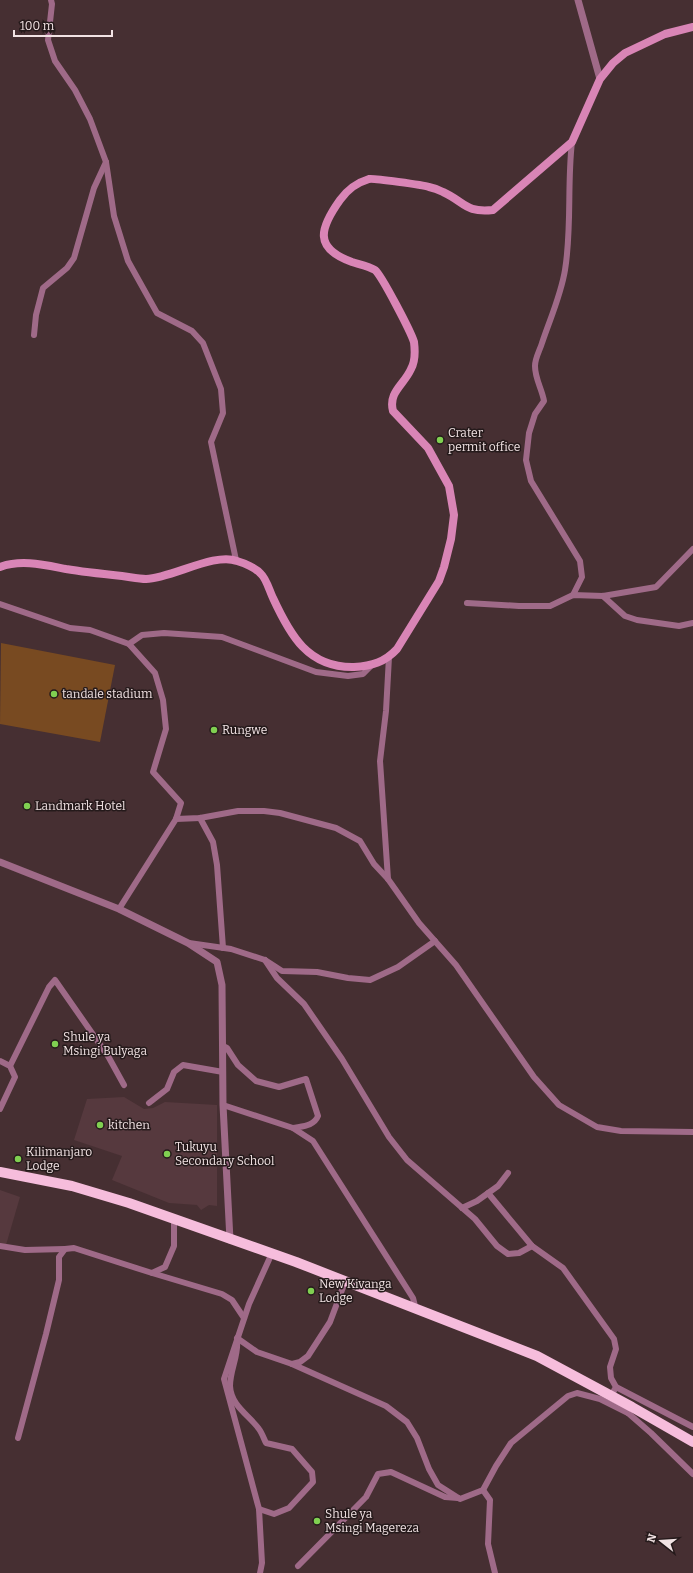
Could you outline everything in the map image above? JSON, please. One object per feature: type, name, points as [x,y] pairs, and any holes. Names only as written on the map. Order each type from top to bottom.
[{"type":"highway","points":[[0,1172],[72,1186],[129,1203],[230,1240],[272,1253],[537,1356],[611,1396],[630,1410],[693,1442]]},
{"type":"main road","points":[[0,567],[9,564],[40,564],[88,573],[146,579],[164,576],[221,559],[236,560],[262,574],[286,627],[300,645],[317,659],[335,666],[352,667],[371,666],[389,657],[397,649],[444,568],[451,539],[454,515],[449,486],[428,448],[393,411],[391,404],[394,395],[412,369],[414,342],[386,285],[374,270],[339,257],[331,251],[323,238],[326,223],[349,189],[371,179],[429,186],[444,192],[469,208],[479,211],[493,210],[572,142],[600,79],[613,63],[626,53],[665,34],[693,27]]},
{"type":"street","points":[[51,0],[52,4],[48,40],[55,61],[75,90],[90,119],[106,162],[114,216],[128,260],[157,313],[192,331],[203,343],[221,389],[223,413],[211,442],[236,560]]},
{"type":"street","points":[[578,0],[600,79]]},
{"type":"street","points":[[572,142],[569,168],[568,242],[565,270],[558,298],[535,364],[535,376],[542,391],[544,401],[535,414],[529,433],[526,460],[531,481],[580,561],[582,577],[573,595]]},
{"type":"street","points":[[34,335],[36,315],[44,288],[67,268],[74,258],[94,188],[106,162]]},
{"type":"street","points":[[467,603],[550,606],[573,595],[603,596],[656,587],[693,549]]},
{"type":"street","points":[[603,596],[625,616],[637,620],[679,626],[693,623]]},
{"type":"street","points":[[0,604],[70,628],[90,630],[128,644],[155,673],[161,693],[166,729],[153,772],[181,803],[176,819],[119,909]]},
{"type":"street","points":[[128,644],[142,635],[164,633],[222,637],[316,672],[348,676],[363,674],[371,666]]},
{"type":"street","points":[[388,878],[380,761],[386,711],[389,657]]},
{"type":"street","points":[[176,819],[200,818],[238,811],[264,811],[336,828],[360,841],[374,864],[388,878],[419,922],[456,965],[534,1077],[559,1105],[598,1127],[620,1131],[693,1132]]},
{"type":"street","points":[[200,818],[213,842],[216,858],[223,948]]},
{"type":"street","points":[[0,862],[119,909],[188,943],[217,962],[222,985],[223,1105],[230,1240]]},
{"type":"street","points":[[188,943],[223,948],[265,960],[282,971],[317,972],[348,978],[370,980],[398,967],[435,941]]},
{"type":"street","points":[[265,960],[277,978],[304,1004],[342,1059],[388,1137],[407,1160],[475,1219],[497,1246],[508,1254],[519,1253],[532,1246]]},
{"type":"street","points":[[10,1066],[49,987],[55,980],[108,1056],[124,1085]]},
{"type":"street","points":[[223,1046],[227,1048],[238,1065],[256,1080],[278,1087],[306,1079],[318,1116],[310,1125],[294,1128]]},
{"type":"street","points":[[0,1061],[10,1066],[15,1077],[0,1109]]},
{"type":"street","points":[[149,1103],[167,1089],[174,1072],[184,1065],[223,1072]]},
{"type":"street","points":[[223,1105],[294,1128],[313,1141],[413,1298],[416,1310]]},
{"type":"street","points":[[462,1208],[477,1201],[498,1186],[508,1173]]},
{"type":"street","points":[[488,1193],[532,1246],[563,1268],[614,1339],[616,1349],[610,1367],[611,1378],[616,1387],[693,1427]]},
{"type":"street","points":[[152,1273],[165,1267],[174,1246],[174,1219]]},
{"type":"street","points":[[0,1246],[25,1250],[74,1248],[222,1294],[232,1300],[244,1318]]},
{"type":"street","points":[[18,1438],[59,1280],[60,1257],[65,1249]]},
{"type":"street","points":[[260,1573],[262,1563],[259,1509],[224,1379],[244,1318],[272,1253]]},
{"type":"street","points":[[292,1364],[300,1362],[308,1356],[330,1322],[345,1282]]},
{"type":"street","points":[[237,1338],[257,1352],[292,1364],[386,1406],[407,1422],[417,1438],[429,1469],[438,1485],[460,1498]]},
{"type":"street","points":[[237,1338],[238,1348],[232,1369],[230,1387],[237,1406],[259,1429],[266,1443],[292,1449],[312,1472],[313,1482],[289,1508],[274,1514],[259,1509]]},
{"type":"street","points":[[611,1396],[616,1387]]},
{"type":"street","points":[[298,1566],[366,1497],[378,1474],[391,1472],[445,1497],[460,1498],[483,1490],[511,1443],[568,1396],[577,1393],[600,1399],[630,1410],[693,1474]]},
{"type":"street","points":[[483,1490],[490,1500],[488,1544],[495,1573]]},
{"type":"shaded area","name":"tandale stadium","points":[[1,643],[115,665],[100,742],[0,724]]},
{"type":"shaded area","name":"Tukuyu Secondary School","points":[[124,1097],[144,1109],[153,1108],[165,1102],[217,1105],[217,1206],[209,1205],[201,1210],[197,1205],[169,1203],[112,1180],[122,1156],[74,1140],[87,1099]]},
{"type":"shaded area","points":[[0,1190],[20,1197],[6,1245],[0,1244]]},
{"type":"place","name":"Crater permit office","points":[[440,440]]},
{"type":"place","name":"tandale stadium","points":[[54,694]]},
{"type":"place","name":"Rungwe","points":[[214,730]]},
{"type":"place","name":"Landmark Hotel","points":[[27,806]]},
{"type":"place","name":"Shule ya Msingi Bulyaga","points":[[55,1044]]},
{"type":"place","name":"kitchen","points":[[100,1125]]},
{"type":"place","name":"Tukuyu Secondary School","points":[[167,1154]]},
{"type":"place","name":"Kilimanjaro Lodge","points":[[18,1159]]},
{"type":"place","name":"New Kivanga Lodge","points":[[311,1291]]},
{"type":"place","name":"Shule ya Msingi Magereza","points":[[317,1521]]}]
